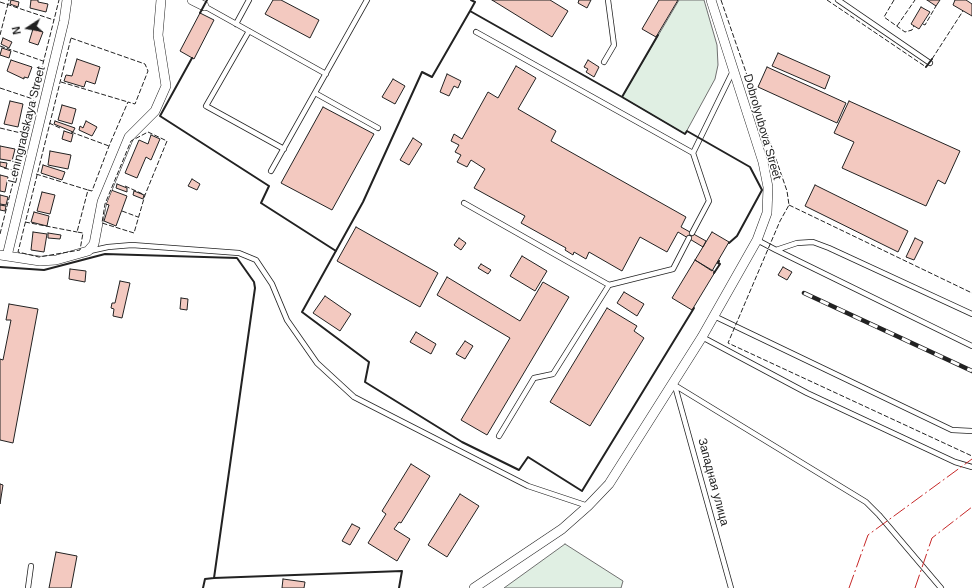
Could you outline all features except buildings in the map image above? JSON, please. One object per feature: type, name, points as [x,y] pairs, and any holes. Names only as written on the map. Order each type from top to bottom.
[{"type":"street","name":"Leningradskaya Street","points":[[4,255],[64,21],[67,0]]},
{"type":"street","points":[[4,255],[40,261],[56,260],[88,251],[94,244],[102,202],[129,137],[156,111],[166,86],[158,35],[161,0]]},
{"type":"street","points":[[192,0],[204,6]]},
{"type":"street","name":"Dobrolyubova Street","points":[[474,588],[562,529],[588,506],[609,484],[674,385],[757,240],[767,213],[768,187],[763,162],[711,0]]},
{"type":"lane","points":[[236,24],[249,0]]},
{"type":"lane","points":[[271,171],[367,0]]},
{"type":"lane","points":[[604,62],[614,46],[608,0]]},
{"type":"lane","points":[[838,0],[930,63]]},
{"type":"lane","points":[[204,6],[326,74]]},
{"type":"lane","points":[[249,31],[206,106],[284,149]]},
{"type":"lane","points":[[476,32],[693,153],[709,201],[692,233]]},
{"type":"lane","points":[[693,153],[734,71]]},
{"type":"lane","points":[[315,93],[378,128]]},
{"type":"lane","points":[[464,203],[609,285],[673,269],[689,238]]},
{"type":"lane","points":[[757,240],[972,346]]},
{"type":"lane","points":[[776,250],[798,243],[813,242],[972,314]]},
{"type":"lane","points":[[88,251],[108,247],[132,245],[239,253],[256,260],[272,284],[288,320],[317,363],[354,397],[528,486],[588,506]]},
{"type":"lane","points":[[499,436],[534,378],[554,374],[609,285]]},
{"type":"lane","points":[[714,316],[952,430],[972,431]]},
{"type":"lane","points":[[702,337],[806,393],[955,462],[972,467]]},
{"type":"lane","points":[[674,385],[866,502],[879,515],[941,588]]},
{"type":"lane","name":"Западная улица","points":[[674,385],[731,588]]},
{"type":"lane","points":[[28,588],[32,566]]},
{"type":"green space","points":[[679,0],[704,0],[717,45],[718,65],[715,79],[685,134],[622,97]]},
{"type":"green space","points":[[565,544],[623,581],[621,588],[504,588]]},
{"type":"railway","points":[[804,293],[972,371]]},
{"type":"fence","points":[[0,35],[9,0]]},
{"type":"fence","points":[[0,234],[59,0]]},
{"type":"fence","points":[[721,0],[787,191],[789,205],[780,221],[728,343],[972,456]]},
{"type":"fence","points":[[827,0],[926,67]]},
{"type":"fence","points":[[894,0],[884,17],[905,32],[912,30],[914,26]]},
{"type":"fence","points":[[897,26],[915,0]]},
{"type":"fence","points":[[0,2],[54,20]]},
{"type":"fence","points":[[923,24],[925,25],[936,6]]},
{"type":"fence","points":[[932,59],[963,11]]},
{"type":"fence","points":[[71,38],[145,64],[148,71],[135,104],[128,102],[92,191],[88,190],[77,232],[83,233],[80,250],[39,257],[18,252],[71,38]]},
{"type":"fence","points":[[0,46],[43,61]]},
{"type":"fence","points":[[61,82],[128,102]]},
{"type":"fence","points":[[0,88],[33,99]]},
{"type":"fence","points":[[49,123],[60,128]]},
{"type":"fence","points":[[0,128],[25,134]]},
{"type":"fence","points":[[71,132],[109,146]]},
{"type":"fence","points":[[148,132],[167,141],[145,195],[134,233],[102,223],[105,204],[131,141],[148,132]]},
{"type":"fence","points":[[4,168],[16,171]]},
{"type":"fence","points":[[36,174],[88,190]]},
{"type":"fence","points":[[125,186],[145,195]]},
{"type":"fence","points":[[789,205],[972,293]]},
{"type":"fence","points":[[122,211],[138,217]]},
{"type":"fence","points":[[25,222],[77,232]]},
{"type":"wall","points":[[200,13],[207,0]]},
{"type":"wall","points":[[471,0],[475,2],[432,77],[422,72],[363,202],[302,312],[369,362],[365,382],[462,442],[519,470],[528,457],[582,491],[694,308]]},
{"type":"wall","points":[[470,11],[622,97]]},
{"type":"wall","points":[[658,35],[622,97],[685,134],[687,131],[750,167],[762,190],[737,236],[729,243]]},
{"type":"wall","points":[[192,58],[160,116],[269,186],[261,203],[336,251]]},
{"type":"wall","points":[[926,67],[932,59]]},
{"type":"wall","points":[[0,267],[44,270],[105,254],[237,258],[254,282],[255,288],[214,578],[205,579],[203,588]]},
{"type":"wall","points":[[714,273],[720,264],[718,263],[719,261]]},
{"type":"wall","points":[[214,578],[402,571],[399,588]]},
{"type":"power","points":[[849,588],[868,535],[972,459]]},
{"type":"power","points":[[915,588],[932,538],[972,507]]}]
